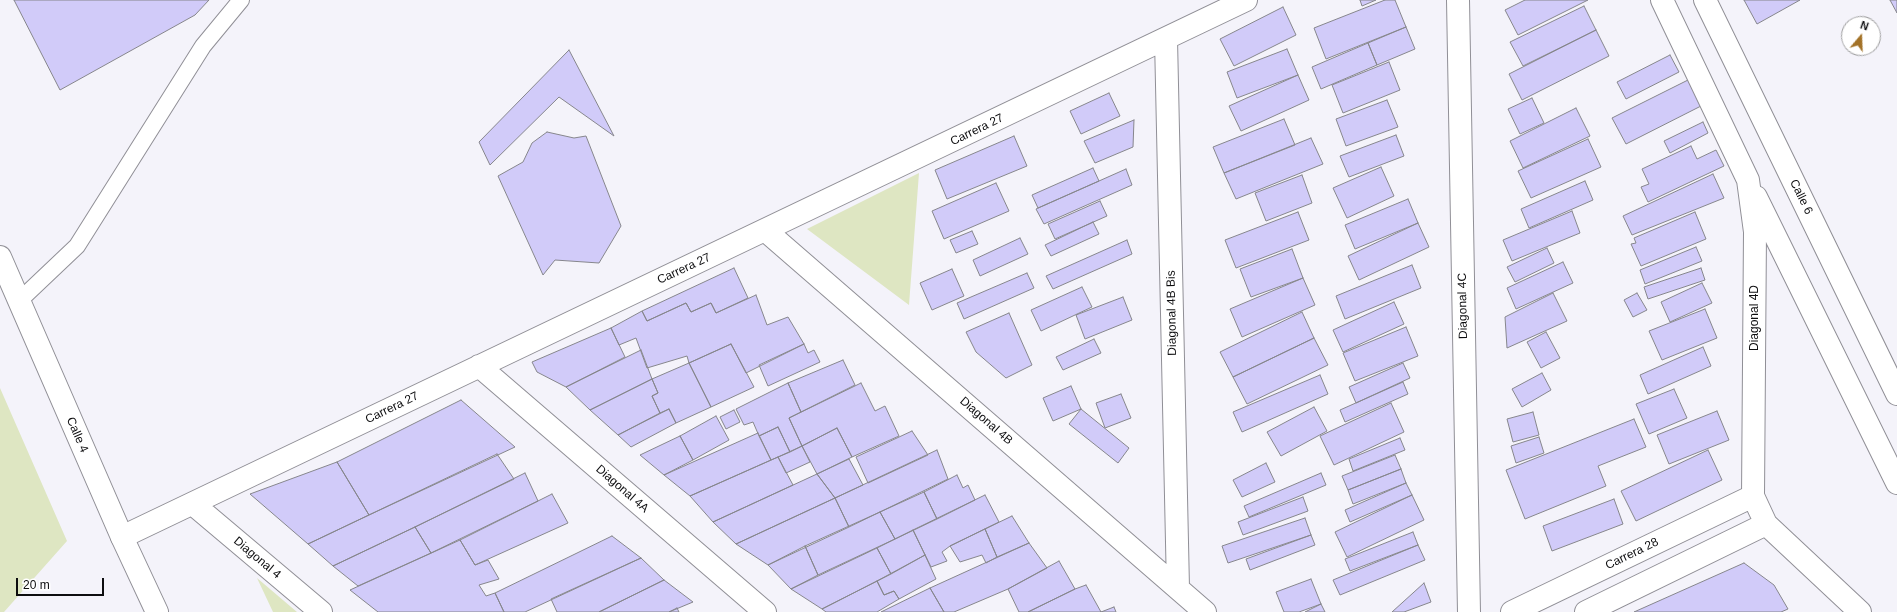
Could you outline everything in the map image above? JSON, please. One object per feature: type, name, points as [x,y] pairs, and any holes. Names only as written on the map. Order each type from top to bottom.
[{"type":"street","name":"Carrera 27","points":[[122,537],[479,366],[766,231],[1246,0]]},
{"type":"street","name":"Diagonal 4C","points":[[1458,0],[1469,612]]},
{"type":"street","name":"Diagonal 4D","points":[[1662,0],[1748,180],[1755,232],[1753,496],[1766,524],[1860,612]]},
{"type":"street","name":"Calle 6","points":[[1705,0],[1897,394]]},
{"type":"street","name":"Diagonal 4B Bis","points":[[1166,39],[1178,588]]},
{"type":"street","points":[[1748,180],[1897,483]]},
{"type":"street","name":"Diagonal 4B","points":[[766,231],[1206,612]]},
{"type":"street","name":"Calle 4","points":[[0,257],[122,537],[158,612]]},
{"type":"street","name":"Diagonal 4A","points":[[479,366],[765,612]]},
{"type":"street","name":"Carrera 28","points":[[1512,612],[1753,496]]},
{"type":"street","name":"Diagonal 4","points":[[193,504],[321,612]]},
{"type":"street","points":[[1586,612],[1766,524]]},
{"type":"lane","points":[[19,301],[77,246],[203,46],[241,0]]},
{"type":"green space","points":[[919,173],[909,305],[807,229]]},
{"type":"green space","points":[[0,388],[67,541],[4,612],[0,612]]},
{"type":"green space","points":[[257,578],[297,612],[273,612]]},
{"type":"building","points":[[14,0],[209,0],[195,15],[60,90]]},
{"type":"building","points":[[1360,0],[1376,0],[1362,6]]},
{"type":"building","points":[[1385,0],[1395,0],[1406,27],[1326,59],[1314,28]]},
{"type":"building","points":[[1525,0],[1588,0],[1518,35],[1505,10]]},
{"type":"building","points":[[1744,0],[1800,0],[1757,24]]},
{"type":"building","points":[[1890,0],[1897,0],[1897,13]]},
{"type":"building","points":[[1584,6],[1596,30],[1523,66],[1510,42]]},
{"type":"building","points":[[1283,7],[1296,35],[1234,66],[1220,39]]},
{"type":"building","points":[[1406,27],[1415,49],[1377,65],[1368,43]]},
{"type":"building","points":[[1596,30],[1609,56],[1522,100],[1509,74]]},
{"type":"building","points":[[1368,43],[1377,65],[1321,89],[1312,67]]},
{"type":"building","points":[[1287,49],[1298,75],[1237,98],[1227,72]]},
{"type":"building","points":[[569,50],[614,136],[559,97],[490,165],[479,142]]},
{"type":"building","points":[[1670,55],[1679,72],[1626,99],[1617,82]]},
{"type":"building","points":[[1389,62],[1400,90],[1343,113],[1332,85]]},
{"type":"building","points":[[1298,75],[1309,100],[1241,131],[1229,106]]},
{"type":"building","points":[[1688,80],[1701,106],[1626,144],[1612,118]]},
{"type":"building","points":[[1109,93],[1120,116],[1081,134],[1070,111]]},
{"type":"building","points":[[1532,98],[1544,123],[1520,134],[1508,109]]},
{"type":"building","points":[[1387,100],[1398,127],[1346,146],[1336,119]]},
{"type":"building","points":[[1576,108],[1590,136],[1523,168],[1510,141]]},
{"type":"building","points":[[1284,119],[1295,145],[1224,173],[1213,147]]},
{"type":"building","points":[[1134,120],[1133,147],[1095,163],[1084,141]]},
{"type":"building","points":[[1703,122],[1708,133],[1670,153],[1664,141]]},
{"type":"building","points":[[547,132],[574,138],[586,136],[621,226],[599,263],[555,260],[543,275],[498,176],[523,162],[532,143]]},
{"type":"building","points":[[1396,135],[1404,156],[1349,177],[1340,156]]},
{"type":"building","points":[[1014,136],[1027,166],[947,199],[935,170]]},
{"type":"building","points":[[1311,138],[1323,164],[1236,199],[1224,173]]},
{"type":"building","points":[[1588,139],[1601,167],[1531,198],[1518,171]]},
{"type":"building","points":[[1691,146],[1697,159],[1716,150],[1724,166],[1648,202],[1641,187],[1649,184],[1642,169]]},
{"type":"building","points":[[1381,167],[1394,196],[1347,218],[1333,188]]},
{"type":"building","points":[[1093,168],[1099,181],[1038,208],[1032,195]]},
{"type":"building","points":[[1126,169],[1132,185],[1044,224],[1036,209]]},
{"type":"building","points":[[1713,174],[1724,198],[1632,235],[1623,216]]},
{"type":"building","points":[[1302,175],[1312,203],[1266,221],[1255,193]]},
{"type":"building","points":[[1585,181],[1593,200],[1529,228],[1521,209]]},
{"type":"building","points":[[996,183],[1009,211],[944,239],[932,211]]},
{"type":"building","points":[[1408,199],[1418,223],[1355,249],[1345,225]]},
{"type":"building","points":[[1100,201],[1107,216],[1055,239],[1048,224]]},
{"type":"building","points":[[1572,211],[1580,233],[1512,261],[1503,240]]},
{"type":"building","points":[[1298,212],[1309,240],[1236,268],[1225,240]]},
{"type":"building","points":[[1695,212],[1706,239],[1641,266],[1631,244],[1636,243],[1634,238]]},
{"type":"building","points":[[1093,222],[1099,234],[1051,256],[1045,245]]},
{"type":"building","points":[[1418,223],[1429,247],[1359,280],[1348,256]]},
{"type":"building","points":[[972,231],[978,244],[956,253],[950,240]]},
{"type":"building","points":[[1020,238],[1028,254],[980,276],[973,260]]},
{"type":"building","points":[[1127,240],[1132,254],[1053,289],[1046,276]]},
{"type":"building","points":[[1696,247],[1702,261],[1645,284],[1640,270]]},
{"type":"building","points":[[1547,248],[1554,263],[1515,282],[1507,267]]},
{"type":"building","points":[[1292,249],[1303,278],[1251,297],[1240,269]]},
{"type":"building","points":[[1563,262],[1573,283],[1516,309],[1507,288]]},
{"type":"building","points":[[1412,265],[1421,288],[1345,319],[1336,296]]},
{"type":"building","points":[[734,268],[748,298],[716,313],[711,303],[691,312],[686,303],[647,321],[642,311]]},
{"type":"building","points":[[1701,268],[1705,280],[1648,299],[1644,287]]},
{"type":"building","points":[[952,269],[964,296],[932,310],[920,283]]},
{"type":"building","points":[[1027,273],[1034,288],[964,319],[957,303]]},
{"type":"building","points":[[1303,278],[1315,305],[1242,337],[1230,309]]},
{"type":"building","points":[[1702,283],[1712,303],[1670,322],[1661,302]]},
{"type":"building","points":[[1082,287],[1092,307],[1041,331],[1031,310]]},
{"type":"building","points":[[1553,293],[1567,321],[1507,348],[1505,317]]},
{"type":"building","points":[[1637,293],[1647,310],[1633,317],[1624,300]]},
{"type":"building","points":[[756,295],[767,325],[788,317],[804,344],[746,373],[731,344],[689,363],[687,356],[647,368],[636,338],[619,345],[611,328],[642,311],[647,321],[686,303],[691,312],[711,303],[716,313]]},
{"type":"building","points":[[1123,297],[1132,320],[1085,339],[1076,315]]},
{"type":"building","points":[[1394,302],[1404,324],[1343,352],[1333,330]]},
{"type":"building","points":[[1705,309],[1717,338],[1662,360],[1649,331]]},
{"type":"building","points":[[1302,312],[1314,338],[1233,377],[1220,352]]},
{"type":"building","points":[[1009,313],[1032,365],[1006,378],[976,352],[966,332]]},
{"type":"building","points":[[1406,327],[1418,356],[1355,381],[1343,353]]},
{"type":"building","points":[[611,328],[625,357],[566,387],[537,372],[532,362]]},
{"type":"building","points":[[1546,332],[1560,358],[1541,368],[1527,342]]},
{"type":"building","points":[[1314,338],[1328,365],[1247,404],[1233,377]]},
{"type":"building","points":[[1094,339],[1101,353],[1063,370],[1056,357]]},
{"type":"building","points":[[731,344],[754,387],[711,407],[689,363]]},
{"type":"building","points":[[804,344],[808,353],[814,350],[820,362],[768,386],[759,365]]},
{"type":"building","points":[[1703,347],[1711,366],[1648,394],[1640,375]]},
{"type":"building","points":[[641,350],[652,379],[590,410],[566,387]]},
{"type":"building","points":[[843,360],[855,385],[801,412],[788,383]]},
{"type":"building","points":[[689,363],[711,407],[676,423],[669,409],[660,413],[652,396],[658,393],[652,379]]},
{"type":"building","points":[[1403,363],[1410,378],[1356,403],[1349,387]]},
{"type":"building","points":[[1542,373],[1551,390],[1522,407],[1512,389]]},
{"type":"building","points":[[1320,375],[1328,394],[1242,432],[1233,412]]},
{"type":"building","points":[[652,379],[658,393],[652,396],[660,413],[618,435],[590,410]]},
{"type":"building","points":[[1403,382],[1408,394],[1345,422],[1340,410]]},
{"type":"building","points":[[788,383],[801,412],[789,418],[802,446],[790,452],[778,427],[759,436],[753,422],[744,425],[736,409]]},
{"type":"building","points":[[861,383],[875,411],[885,406],[899,436],[852,457],[837,428],[802,446],[789,418]]},
{"type":"building","points":[[1071,386],[1081,409],[1053,421],[1043,398]]},
{"type":"building","points":[[1674,389],[1687,418],[1649,434],[1636,404]]},
{"type":"building","points":[[1121,394],[1131,418],[1105,428],[1096,403]]},
{"type":"building","points":[[461,400],[515,447],[369,515],[337,462]]},
{"type":"building","points":[[1391,403],[1404,432],[1334,465],[1320,436]]},
{"type":"building","points":[[1314,407],[1327,431],[1281,456],[1267,432]]},
{"type":"building","points":[[669,409],[676,423],[631,447],[618,435]]},
{"type":"building","points":[[1081,409],[1129,448],[1118,463],[1069,424]]},
{"type":"building","points":[[734,410],[740,422],[726,429],[720,417]]},
{"type":"building","points":[[1717,411],[1729,440],[1669,464],[1657,435]]},
{"type":"building","points":[[1533,412],[1539,435],[1513,442],[1507,419]]},
{"type":"building","points":[[716,416],[729,440],[693,460],[680,436]]},
{"type":"building","points":[[1634,419],[1646,447],[1598,466],[1606,486],[1525,519],[1506,470]]},
{"type":"building","points":[[778,427],[790,452],[771,460],[759,436]]},
{"type":"building","points":[[837,428],[852,457],[817,474],[802,446]]},
{"type":"building","points":[[912,431],[928,455],[868,483],[856,457]]},
{"type":"building","points":[[758,433],[771,460],[690,496],[664,475]]},
{"type":"building","points":[[680,436],[693,460],[664,475],[640,455]]},
{"type":"building","points":[[1539,437],[1544,453],[1516,463],[1511,446]]},
{"type":"building","points":[[1400,438],[1405,450],[1353,471],[1349,459]]},
{"type":"building","points":[[802,446],[810,462],[786,473],[778,457]]},
{"type":"building","points":[[937,450],[948,479],[849,527],[835,498]]},
{"type":"building","points":[[1708,450],[1722,480],[1636,521],[1621,491]]},
{"type":"building","points":[[497,454],[514,479],[415,527],[333,566],[308,544]]},
{"type":"building","points":[[1395,455],[1401,469],[1348,490],[1342,476]]},
{"type":"building","points":[[778,457],[793,485],[713,522],[690,496]]},
{"type":"building","points":[[849,459],[863,485],[835,498],[817,474]]},
{"type":"building","points":[[337,462],[369,515],[308,544],[250,494]]},
{"type":"building","points":[[1266,463],[1275,482],[1242,497],[1233,480]]},
{"type":"building","points":[[1401,469],[1406,483],[1353,504],[1348,490]]},
{"type":"building","points":[[525,473],[538,501],[431,553],[415,527]]},
{"type":"building","points":[[1321,473],[1326,485],[1249,517],[1244,506]]},
{"type":"building","points":[[817,474],[835,498],[736,544],[713,522]]},
{"type":"building","points":[[957,475],[963,488],[968,485],[975,500],[937,519],[924,492]]},
{"type":"building","points":[[1406,483],[1412,495],[1350,522],[1345,510]]},
{"type":"building","points":[[924,492],[937,519],[895,539],[880,512]]},
{"type":"building","points":[[552,494],[568,523],[475,565],[460,540]]},
{"type":"building","points":[[985,495],[999,522],[950,546],[942,552],[947,561],[931,567],[913,530]]},
{"type":"building","points":[[1412,495],[1424,520],[1347,557],[1335,532]]},
{"type":"building","points":[[1303,497],[1308,511],[1243,535],[1238,522]]},
{"type":"building","points":[[835,498],[849,527],[768,565],[736,544]]},
{"type":"building","points":[[1614,499],[1623,524],[1552,551],[1543,526]]},
{"type":"building","points":[[880,512],[895,539],[818,575],[805,546]]},
{"type":"building","points":[[1012,516],[1029,543],[997,557],[985,529]]},
{"type":"building","points":[[1305,518],[1311,535],[1228,563],[1222,546]]},
{"type":"building","points":[[415,527],[431,553],[358,586],[333,566]]},
{"type":"building","points":[[985,529],[997,557],[986,563],[982,555],[960,562],[950,546]]},
{"type":"building","points":[[913,530],[925,555],[891,574],[877,548]]},
{"type":"building","points":[[1413,532],[1418,545],[1350,571],[1345,559]]},
{"type":"building","points":[[1311,535],[1315,545],[1250,570],[1246,559]]},
{"type":"building","points":[[612,536],[641,558],[525,612],[504,612],[495,593]]},
{"type":"building","points":[[460,540],[475,565],[488,560],[499,579],[479,585],[486,596],[495,593],[504,612],[378,612],[350,590]]},
{"type":"building","points":[[1029,543],[1047,568],[1008,589],[954,612],[944,612],[930,588]]},
{"type":"building","points":[[1418,545],[1425,560],[1340,595],[1333,580]]},
{"type":"building","points":[[805,546],[818,575],[791,589],[768,565]]},
{"type":"building","points":[[877,548],[891,574],[822,609],[791,589]]},
{"type":"building","points":[[925,555],[936,579],[899,599],[894,591],[884,595],[877,581]]},
{"type":"building","points":[[641,558],[664,580],[599,612],[557,612],[551,599]]},
{"type":"building","points":[[1059,561],[1075,589],[1028,612],[1019,612],[1008,589]]},
{"type":"building","points":[[1744,563],[1774,585],[1788,609],[1781,612],[1634,612]]},
{"type":"building","points":[[1311,579],[1321,604],[1299,612],[1284,612],[1276,592]]},
{"type":"building","points":[[664,580],[693,602],[669,612],[599,612]]},
{"type":"building","points":[[877,581],[884,595],[894,591],[899,599],[877,612],[826,612],[822,609]]},
{"type":"building","points":[[1424,583],[1431,602],[1404,612],[1392,612]]},
{"type":"building","points":[[1086,585],[1101,612],[1028,612],[1075,589]]},
{"type":"building","points":[[930,588],[944,612],[881,612]]},
{"type":"building","points":[[1321,604],[1325,612],[1305,612]]},
{"type":"building","points":[[1114,607],[1116,612],[1101,612]]},
{"type":"building","points":[[677,608],[679,612],[669,612]]}]
